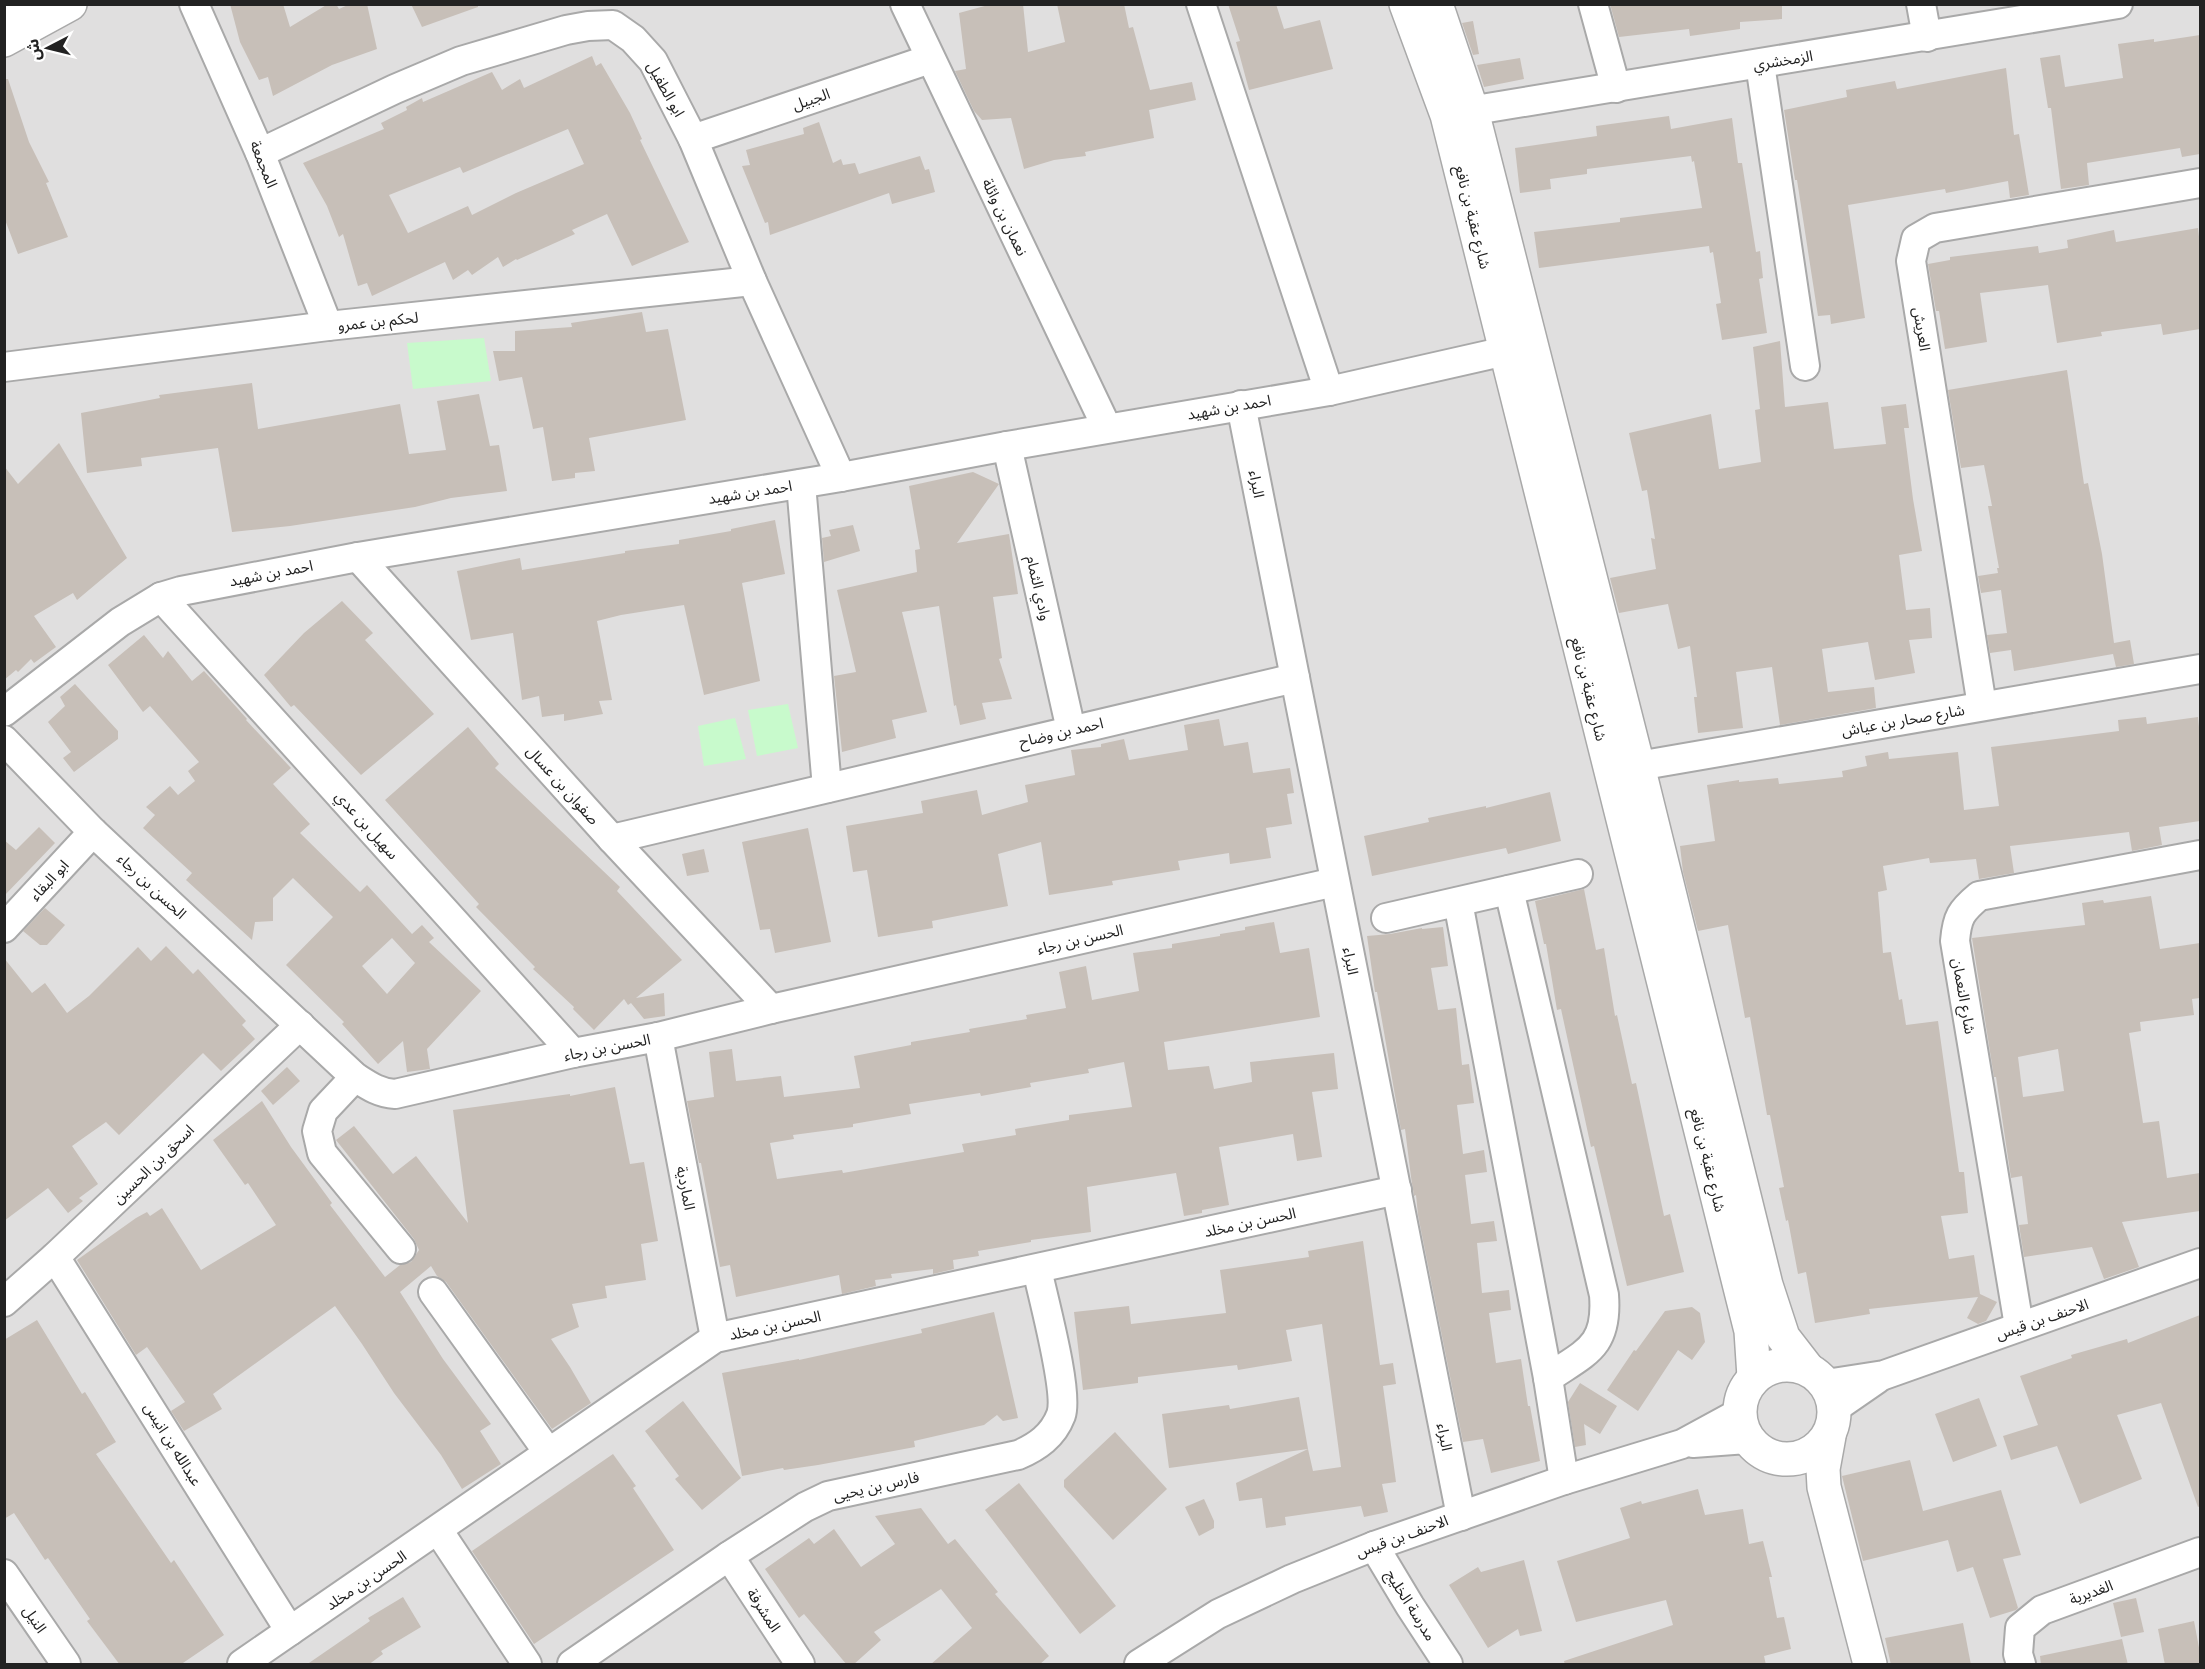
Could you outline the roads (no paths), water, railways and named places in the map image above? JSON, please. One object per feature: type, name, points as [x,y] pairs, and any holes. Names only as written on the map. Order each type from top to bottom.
[{"type":"street","points":[[4,14],[21,4]]},
{"type":"street","points":[[4,40],[70,4]]},
{"type":"street","name":"المجمعة","points":[[194,4],[260,153],[328,326]]},
{"type":"street","name":"نعمان بن وائلة","points":[[905,4],[1107,428]]},
{"type":"street","points":[[1201,4],[1329,391]]},
{"type":"street","name":"شارع عقبة بن نافع","points":[[1406,4],[1460,113]]},
{"type":"street","name":"شارع عقبة بن نافع","points":[[1436,4],[1460,113],[1622,763],[1751,1331],[1754,1377]]},
{"type":"street","points":[[1593,4],[1616,88]]},
{"type":"street","points":[[1921,4],[1927,37]]},
{"type":"street","name":"الزمخشري","points":[[1460,113],[2111,5]]},
{"type":"street","name":"ابو الطفيل","points":[[260,153],[395,89],[461,61],[566,30],[613,25],[633,39],[653,61],[693,139],[752,281],[842,477]]},
{"type":"street","name":"الجبيل","points":[[693,139],[930,58]]},
{"type":"street","points":[[1760,64],[1805,366]]},
{"type":"street","name":"العريش","points":[[1982,706],[1911,261],[1916,239],[1935,228],[2200,183]]},
{"type":"street","name":"لحكم بن عمرو","points":[[4,367],[328,326],[752,281]]},
{"type":"street","name":"احمد بن شهيد","points":[[4,712],[120,622],[161,597],[181,591],[358,557],[842,477],[1107,428],[1329,391],[1518,348]]},
{"type":"street","name":"البراء","points":[[1241,405],[1461,1516]]},
{"type":"street","name":"وادي الثمام","points":[[1007,446],[1071,729]]},
{"type":"street","points":[[801,484],[827,788]]},
{"type":"street","name":"صفوان بن عسال","points":[[358,557],[612,839],[771,1009]]},
{"type":"street","name":"سهيل بن عدي","points":[[161,597],[573,1053]]},
{"type":"street","name":"شارع صحار بن عياش","points":[[1622,763],[2200,669]]},
{"type":"street","name":"احمد بن وضاح","points":[[612,839],[1295,678]]},
{"type":"street","name":"الحسن بن رجاء","points":[[4,740],[93,832],[355,1077],[377,1091],[396,1094],[573,1053],[658,1037],[771,1009],[1335,882]]},
{"type":"street","name":"شارع عقبة بن نافع","points":[[1622,763],[1766,1285],[1783,1337],[1824,1399]]},
{"type":"street","name":"ابو البقاء","points":[[4,928],[93,832]]},
{"type":"street","name":"شارع النعمان","points":[[2019,1326],[1955,941],[1957,923],[1964,909],[1979,896],[2200,855]]},
{"type":"street","points":[[1386,918],[1578,874]]},
{"type":"street","points":[[1509,890],[1602,1284],[1606,1314],[1603,1331],[1593,1348],[1548,1378]]},
{"type":"street","points":[[1458,902],[1548,1378],[1564,1480]]},
{"type":"street","name":"اسحق بن الحسين","points":[[4,1302],[55,1257],[300,1025]]},
{"type":"street","name":"الماردية","points":[[658,1037],[715,1338]]},
{"type":"street","points":[[355,1077],[323,1111],[317,1131],[322,1153],[401,1249]]},
{"type":"street","name":"الحسن بن مخلد","points":[[242,1665],[715,1338],[1396,1190]]},
{"type":"street","name":"عبدالله بن انيس","points":[[55,1257],[290,1631]]},
{"type":"street","name":"الاحنف بن قيس","points":[[1824,1399],[2019,1326],[2200,1263]]},
{"type":"street","name":"فارس بن يحيى","points":[[572,1665],[729,1556],[806,1507],[828,1496],[1018,1455],[1038,1446],[1051,1433],[1061,1414],[1063,1392],[1037,1269]]},
{"type":"street","points":[[433,1292],[548,1452]]},
{"type":"street","points":[[1824,1399],[1816,1451],[1799,1459],[1780,1460],[1761,1453],[1743,1426],[1741,1400],[1746,1388],[1754,1377],[1770,1367],[1789,1364],[1824,1399],[1824,1487],[1870,1665]]},
{"type":"street","name":"الاحنف بن قيس","points":[[1139,1665],[1155,1652],[1218,1614],[1292,1579],[1374,1546],[1564,1480],[1743,1426]]},
{"type":"street","points":[[1780,1460],[1800,1481],[1811,1509],[1848,1665]]},
{"type":"street","points":[[438,1530],[527,1665]]},
{"type":"street","name":"مدرسة الخليج","points":[[1374,1546],[1448,1665]]},
{"type":"street","name":"الغديرية","points":[[2021,1665],[2018,1654],[2020,1629],[2042,1610],[2200,1552]]},
{"type":"street","name":"المشرفة","points":[[729,1556],[800,1665]]},
{"type":"street","name":"النيل","points":[[4,1574],[66,1665]]}]
